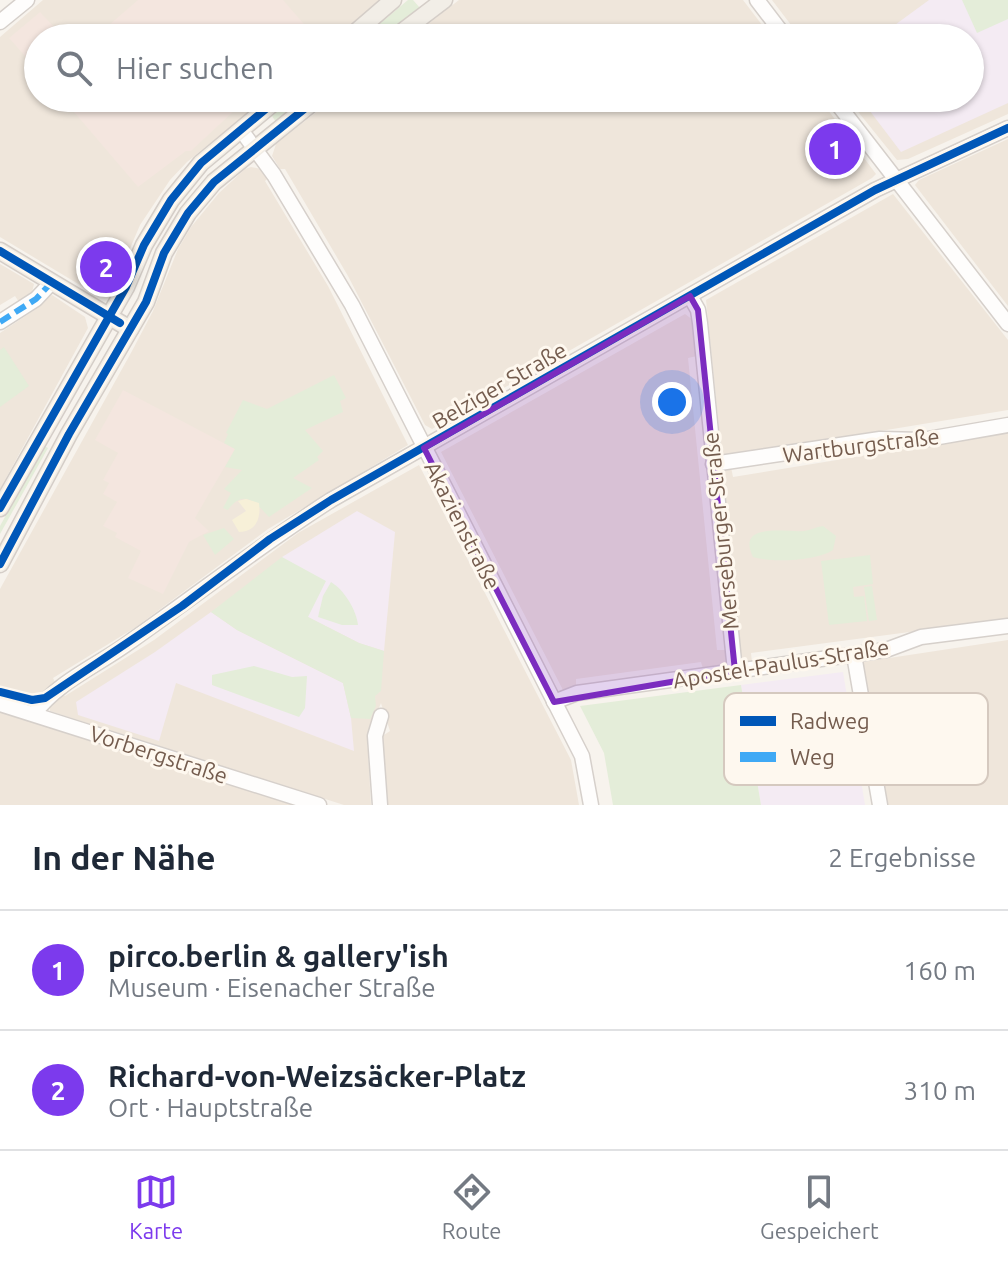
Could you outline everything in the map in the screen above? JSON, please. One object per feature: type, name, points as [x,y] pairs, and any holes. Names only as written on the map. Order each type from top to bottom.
[{"type":"main road","points":[[365,24],[393,0]]},
{"type":"main road","points":[[412,24],[444,0]]},
{"type":"main road","points":[[0,508],[126,287],[144,245],[171,200],[201,163],[262,112]]},
{"type":"main road","points":[[0,564],[69,434],[146,302],[164,253],[188,213],[214,182],[301,112]]},
{"type":"main road","points":[[0,251],[130,329]]},
{"type":"street","points":[[0,22],[27,0]]},
{"type":"street","points":[[757,0],[775,24]]},
{"type":"street","points":[[844,112],[1008,324]]},
{"type":"street","name":"Belziger Straße","points":[[34,714],[50,694],[182,606],[270,539],[331,500],[896,179],[1008,128]]},
{"type":"street","name":"Akazienstraße","points":[[241,130],[289,199],[352,305],[582,756],[591,805]]},
{"type":"street","points":[[0,322],[36,299],[52,282]]},
{"type":"street","name":"Merseburger Straße","points":[[690,296],[698,310],[700,323],[735,671]]},
{"type":"street","name":"Wartburgstraße","points":[[713,464],[880,439],[922,440],[1008,425]]},
{"type":"street","name":"Apostel-Paulus-Straße","points":[[554,702],[577,693],[854,655],[886,650],[921,637],[1008,626]]},
{"type":"street","points":[[854,655],[861,693]]},
{"type":"street","name":"Vorbergstraße","points":[[0,704],[319,805]]},
{"type":"street","points":[[380,805],[375,736],[381,716]]},
{"type":"street","points":[[877,785],[880,805]]},
{"type":"highlighted area","points":[[690,296],[698,310],[735,671],[554,702],[424,448]]},
{"type":"shaded area","points":[[43,0],[381,0],[353,24],[24,24],[24,112],[249,112],[187,162],[170,180],[140,225],[114,286],[100,293],[90,291],[0,237],[0,37]]},
{"type":"shaded area","points":[[138,0],[283,0],[304,24],[110,24]]},
{"type":"shaded area","points":[[459,0],[743,0],[761,24],[428,24]]},
{"type":"shaded area","points":[[772,0],[1008,0],[1008,114],[908,159],[897,160],[858,112],[984,112],[984,24],[790,24]]},
{"type":"shaded area","points":[[929,0],[1008,0],[1008,103],[901,152],[871,112],[984,112],[984,24],[896,24]]},
{"type":"shaded area","points":[[40,12],[52,24],[26,24]]},
{"type":"shaded area","points":[[24,25],[24,55],[9,38]]},
{"type":"shaded area","points":[[74,112],[233,112],[191,151],[186,151],[138,187]]},
{"type":"shaded area","points":[[316,112],[830,112],[876,174],[432,429],[425,425],[348,276],[285,169],[280,169],[272,156],[276,144]]},
{"type":"shaded area","points":[[1008,139],[1008,306],[915,185],[919,180]]},
{"type":"shaded area","points":[[251,167],[261,169],[268,178],[265,181],[328,286],[408,445],[268,529],[136,627],[53,678],[56,684],[40,697],[0,689],[0,589],[132,351],[191,227],[219,193]]},
{"type":"shaded area","points":[[893,194],[1008,340],[1008,410],[722,457],[706,300]]},
{"type":"shaded area","points":[[0,264],[34,284],[31,296],[19,302],[15,296],[0,305]]},
{"type":"shaded area","points":[[52,295],[85,317],[88,328],[0,489],[0,333]]},
{"type":"shaded area","points":[[685,314],[693,320],[697,356],[688,358],[717,650],[726,650],[727,665],[703,669],[701,662],[576,679],[576,688],[563,690],[441,452]]},
{"type":"shaded area","points":[[123,390],[235,449],[195,518],[209,531],[189,542],[163,594],[128,578],[141,551],[115,537],[117,533],[103,526],[117,502],[103,494],[109,483],[103,480],[118,453],[95,440]]},
{"type":"shaded area","points":[[1008,432],[1008,619],[751,653],[752,662],[741,663],[722,473],[725,469],[731,467],[733,477]]},
{"type":"shaded area","points":[[419,465],[571,760],[579,805],[387,805],[381,737],[390,731],[381,703],[367,736],[371,805],[344,805],[50,711],[50,705],[62,694],[65,696],[154,640],[298,533]]},
{"type":"shaded area","points":[[357,511],[395,532],[384,651],[359,643],[308,617],[282,557]]},
{"type":"shaded area","points":[[211,612],[237,630],[343,683],[354,751],[176,683],[159,741],[78,715],[76,702]]},
{"type":"shaded area","points":[[1008,640],[1008,805],[887,805],[884,785],[988,785],[988,693],[868,693],[863,662]]},
{"type":"shaded area","points":[[843,672],[846,693],[742,693],[741,685]]},
{"type":"shaded area","points":[[0,711],[98,742],[295,805],[0,805]]},
{"type":"shaded area","points":[[758,785],[862,785],[865,805],[761,805]]},
{"type":"green space","points":[[408,0],[413,0],[420,8],[400,24],[380,24]]},
{"type":"green space","points":[[962,0],[1008,0],[1008,19],[984,30],[984,24],[973,24]]},
{"type":"green space","points":[[276,112],[288,112],[276,122],[272,116]]},
{"type":"green space","points":[[4,347],[29,386],[0,407],[0,350]]},
{"type":"green space","points":[[334,375],[346,398],[340,401],[343,412],[305,430],[323,451],[317,457],[319,460],[293,478],[312,488],[269,517],[255,503],[245,499],[234,503],[228,510],[223,508],[231,493],[224,489],[242,470],[225,467],[235,449],[224,443],[243,400],[267,409]]},
{"type":"green space","points":[[44,446],[48,448],[0,534],[0,526]]},
{"type":"green space","points":[[823,526],[836,536],[833,550],[816,557],[771,560],[753,557],[749,546],[751,538],[757,533],[804,531]]},
{"type":"green space","points":[[224,528],[234,539],[215,555],[203,535]]},
{"type":"green space","points":[[870,555],[873,584],[853,587],[854,597],[864,596],[867,621],[829,625],[821,561]]},
{"type":"green space","points":[[282,557],[326,581],[308,617],[359,643],[384,651],[381,691],[375,696],[376,706],[370,719],[351,718],[343,683],[237,630],[211,612]]},
{"type":"green space","points":[[331,582],[349,600],[358,625],[342,625],[318,617],[323,596]]},
{"type":"green space","points":[[872,586],[877,620],[869,621],[864,587]]},
{"type":"green space","points":[[254,666],[292,677],[307,676],[305,708],[299,717],[212,685],[212,675]]},
{"type":"green space","points":[[741,685],[742,693],[724,693],[724,785],[758,785],[761,805],[613,805],[604,753],[580,706]]},
{"type":"sand","points":[[246,499],[259,503],[258,518],[254,527],[239,532],[232,520],[246,511],[238,501]]},
{"type":"marked path","points":[[0,322],[36,299],[52,282]]},
{"type":"cycle path","points":[[0,508],[126,287],[144,245],[171,200],[201,163],[262,112]]},
{"type":"cycle path","points":[[0,564],[69,434],[146,302],[164,253],[188,213],[214,182],[301,112]]},
{"type":"cycle path","points":[[0,692],[32,700],[45,698],[182,606],[270,539],[331,500],[875,190],[1008,128]]},
{"type":"cycle path","points":[[0,251],[120,323]]},
{"type":"place","name":"pirco.berlin & gallery'ish","points":[[835,149]]},
{"type":"place","name":"Richard-von-Weizsäcker-Platz","points":[[106,267]]}]
